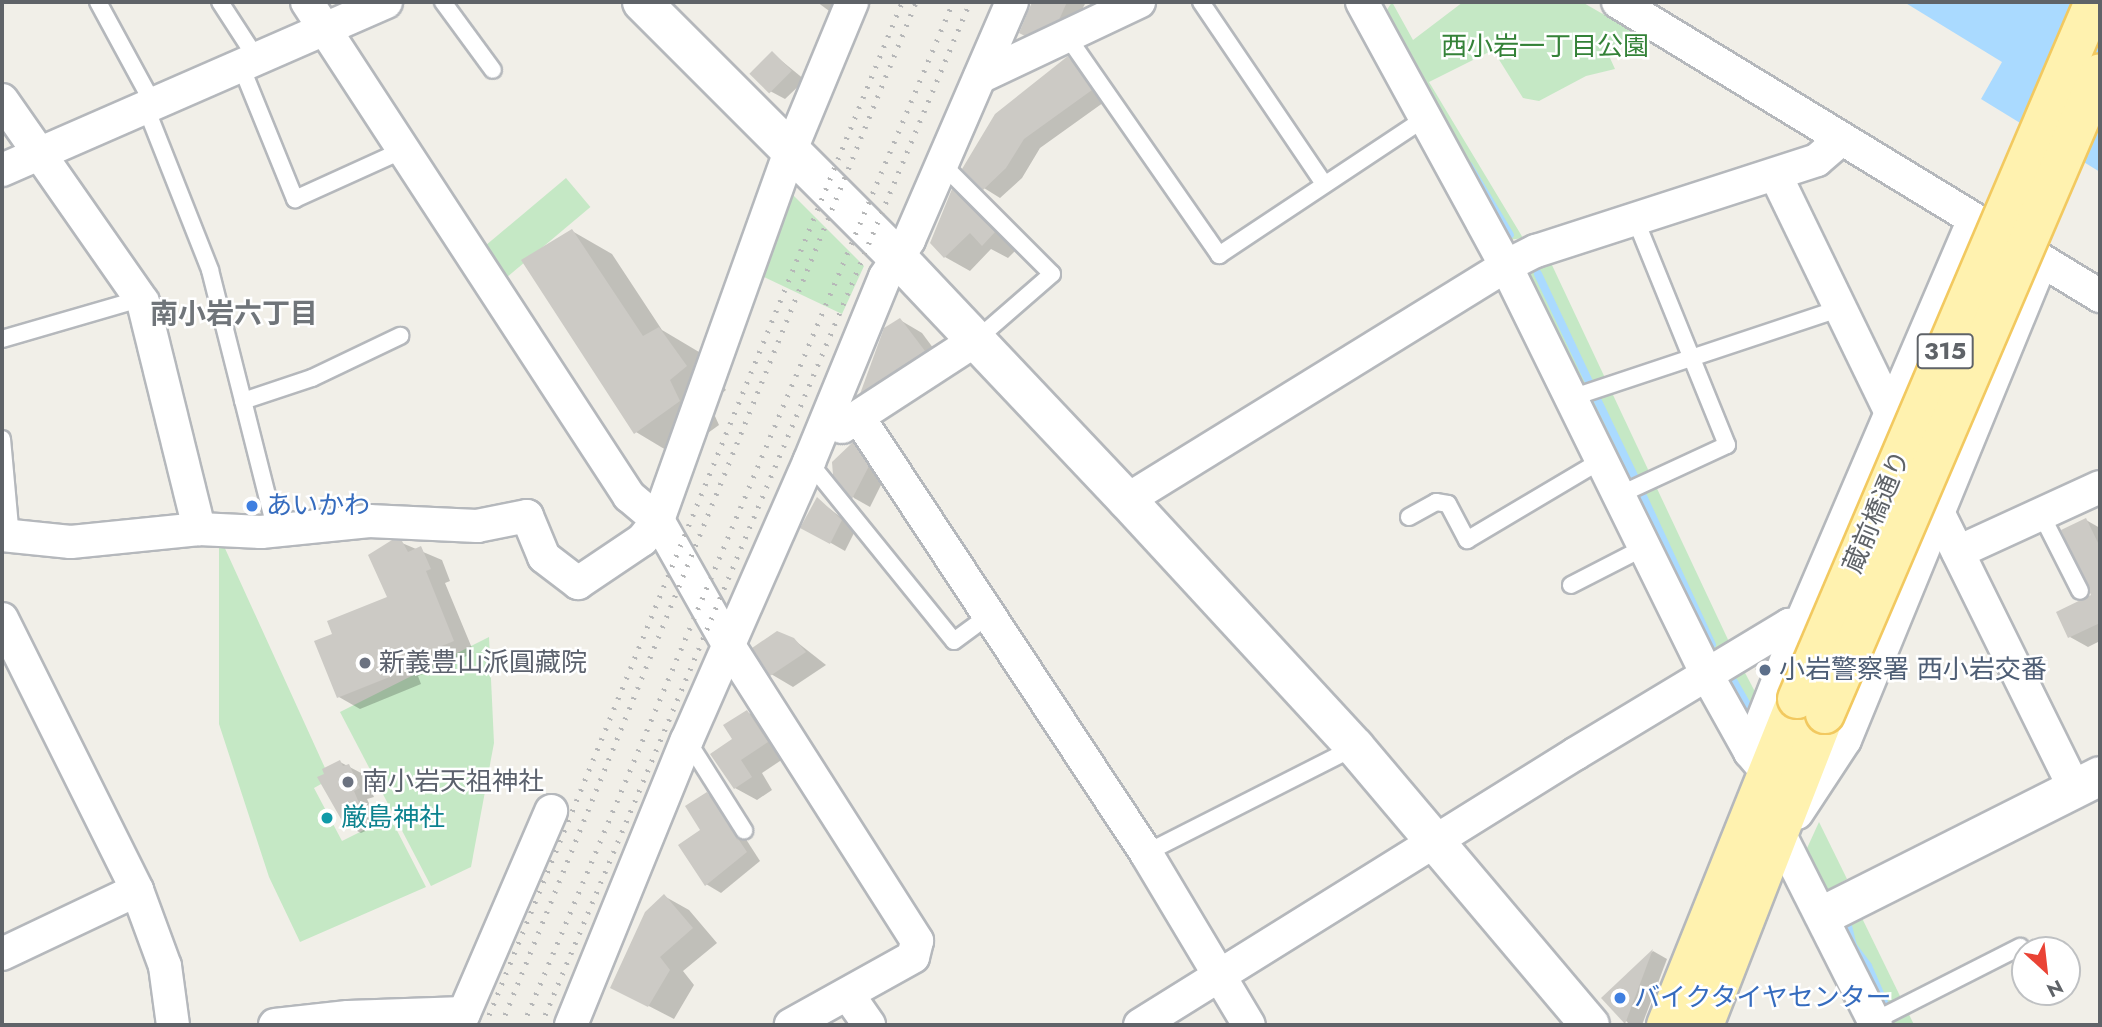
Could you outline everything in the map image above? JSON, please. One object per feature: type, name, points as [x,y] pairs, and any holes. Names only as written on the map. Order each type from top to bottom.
[{"type":"main road","name":"蔵前橋通り","points":[[1704,1025],[1782,830],[1811,707],[2094,2]]},
{"type":"main road","name":"蔵前橋通り","points":[[1666,1025],[1758,762],[1811,707],[2100,73]]},
{"type":"street","points":[[307,2],[629,496],[658,520],[728,644],[917,941],[913,957],[849,996],[835,999],[791,1025]]},
{"type":"street","points":[[2,170],[386,2]]},
{"type":"street","points":[[642,2],[898,258],[1127,500],[1355,747],[1437,840],[1590,1025]]},
{"type":"street","points":[[6,536],[71,542],[200,529],[276,531],[369,521],[477,526],[527,516],[544,556],[578,583],[642,540],[658,520],[790,152],[852,2]]},
{"type":"street","points":[[571,1025],[687,740],[809,462],[885,277],[898,258],[943,165],[1012,2]]},
{"type":"street","points":[[980,77],[1139,2]]},
{"type":"street","points":[[1618,2],[1840,140],[2100,296]]},
{"type":"street","points":[[1369,6],[1424,119],[1506,266],[1707,675],[1758,762]]},
{"type":"street","points":[[2,100],[140,299],[200,529]]},
{"type":"street","points":[[1127,500],[1506,266],[1536,251],[1635,218],[1776,176],[1817,160],[1840,140]]},
{"type":"street","points":[[1776,176],[1891,413]]},
{"type":"street","points":[[1758,762],[1800,625],[1973,221]]},
{"type":"street","points":[[1875,1023],[1826,915],[1782,830],[1801,810],[1845,740],[2041,261]]},
{"type":"street","points":[[822,431],[859,418],[976,340]]},
{"type":"street","points":[[859,418],[1146,853],[1223,975],[1249,1025]]},
{"type":"street","points":[[1958,552],[2100,487]]},
{"type":"street","points":[[1826,915],[2088,783],[1937,510]]},
{"type":"street","points":[[2,620],[137,890],[166,966],[173,1025]]},
{"type":"street","points":[[1140,1025],[1789,625],[1800,625]]},
{"type":"street","points":[[275,1025],[348,1017],[462,1019],[551,811]]},
{"type":"street","points":[[2,954],[137,890]]},
{"type":"street","points":[[849,996],[869,1025]]},
{"type":"lane","points":[[98,2],[150,107],[210,271],[276,531]]},
{"type":"lane","points":[[220,2],[249,63],[295,199],[403,150]]},
{"type":"lane","points":[[443,2],[493,70]]},
{"type":"lane","points":[[1201,2],[1324,184]]},
{"type":"lane","points":[[1067,36],[1219,255],[1424,119]]},
{"type":"lane","points":[[943,165],[1052,274],[976,340]]},
{"type":"lane","points":[[1619,495],[1727,445],[1635,218]]},
{"type":"lane","points":[[2,339],[140,299]]},
{"type":"lane","points":[[1571,398],[1690,356],[1842,308]]},
{"type":"lane","points":[[243,401],[312,378],[400,336]]},
{"type":"lane","points":[[2,439],[6,536]]},
{"type":"lane","points":[[1409,517],[1436,502],[1448,504],[1467,540],[1602,460]]},
{"type":"lane","points":[[809,462],[954,641],[988,616]]},
{"type":"lane","points":[[2041,514],[2080,591]]},
{"type":"lane","points":[[1571,585],[1645,547]]},
{"type":"lane","points":[[687,740],[744,830]]},
{"type":"lane","points":[[1146,853],[1355,747]]},
{"type":"lane","points":[[1875,1023],[2011,952]]},
{"type":"green space","name":"西小岩一丁目公園","points":[[1392,2],[1413,40],[1463,2],[1582,2],[1634,32],[1610,58],[1615,69],[1586,76],[1539,101],[1523,98],[1493,50],[1429,82],[1523,238],[1509,240],[1383,16]]},
{"type":"green space","points":[[566,178],[590,207],[503,280],[479,251]]},
{"type":"green space","points":[[793,195],[864,266],[842,314],[764,277]]},
{"type":"green space","points":[[1551,263],[1731,646],[1716,653],[1704,647],[1528,279],[1536,266]]},
{"type":"green space","points":[[223,544],[330,779],[314,788],[342,841],[390,817],[426,887],[300,942],[269,877],[219,724],[219,545]]},
{"type":"green space","points":[[489,637],[494,743],[471,867],[431,886],[340,712]]},
{"type":"green space","points":[[1743,669],[1761,703],[1747,723],[1724,684]]},
{"type":"green space","points":[[1819,822],[1847,879],[1830,889],[1820,889],[1803,857]]},
{"type":"green space","points":[[1860,914],[1914,1025],[1885,1025],[1837,925]]},
{"type":"water","points":[[1904,2],[2100,2],[2100,172],[1981,99],[2002,62]]},
{"type":"building","points":[[1032,2],[1067,2],[1059,20],[1025,36],[1019,33]]},
{"type":"building","points":[[772,51],[792,71],[769,93],[749,74]]},
{"type":"building","points":[[1068,56],[1092,90],[1024,139],[1006,168],[983,190],[962,169],[995,114]]},
{"type":"building","points":[[952,189],[995,232],[982,246],[970,233],[944,258],[930,243]]},
{"type":"building","points":[[572,229],[643,336],[659,327],[687,366],[670,380],[680,401],[634,434],[521,260]]},
{"type":"building","points":[[900,318],[925,351],[860,394],[884,328]]},
{"type":"building","points":[[853,442],[869,466],[852,499],[833,475],[832,462]]},
{"type":"building","points":[[817,497],[842,520],[830,544],[800,528]]},
{"type":"building","points":[[2086,518],[2100,547],[2100,623],[2068,638],[2056,612],[2091,595],[2061,530]]},
{"type":"building","points":[[392,540],[402,541],[408,552],[421,546],[431,569],[426,571],[454,641],[398,664],[402,672],[337,698],[314,641],[332,634],[327,621],[387,597],[368,555]]},
{"type":"building","points":[[777,631],[794,638],[806,652],[770,676],[752,648]]},
{"type":"building","points":[[747,710],[768,742],[741,760],[752,777],[734,789],[710,754],[732,739],[723,725]]},
{"type":"building","points":[[340,760],[343,766],[349,764],[360,788],[354,791],[365,817],[345,826],[317,777],[324,774],[322,769]]},
{"type":"building","points":[[707,792],[747,852],[705,886],[678,845],[700,830],[685,806]]},
{"type":"building","points":[[664,894],[693,928],[660,957],[670,970],[648,1007],[610,988],[645,912]]},
{"type":"building","points":[[1653,949],[1625,1024],[1601,998]]},
{"type":"waterway","points":[[1469,166],[1510,235]]},
{"type":"waterway","points":[[1538,274],[1590,384]]},
{"type":"waterway","points":[[1595,395],[1636,480]]},
{"type":"waterway","points":[[1642,494],[1712,645]]},
{"type":"waterway","points":[[1734,682],[1751,712]]},
{"type":"waterway","points":[[1848,926],[1853,946],[1868,966],[1886,1007]]},
{"type":"railway","points":[[485,1025],[902,2]]},
{"type":"railway","points":[[501,1025],[916,2]]},
{"type":"railway","points":[[523,1025],[953,2]]},
{"type":"railway","points":[[541,1025],[970,2]]},
{"type":"place","name":"あいかわ","points":[[252,506]]},
{"type":"place","name":"新義豊山派圓藏院","points":[[365,663]]},
{"type":"place","name":"小岩警察署 西小岩交番","points":[[1765,670]]},
{"type":"place","name":"南小岩天祖神社","points":[[348,782]]},
{"type":"place","name":"厳島神社","points":[[327,818]]},
{"type":"place","name":"バイクタイヤセンター","points":[[1620,998]]},
{"type":"district","name":"南小岩六丁目","points":[[234,314]]}]
